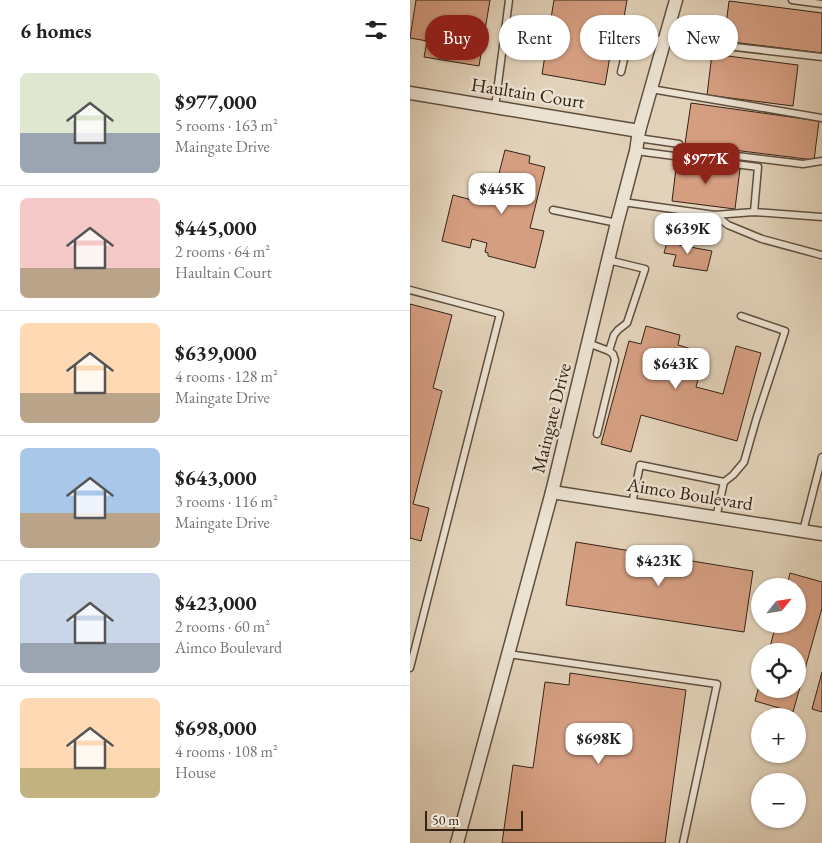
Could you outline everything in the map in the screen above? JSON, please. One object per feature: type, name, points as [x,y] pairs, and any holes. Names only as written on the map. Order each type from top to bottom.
[{"type":"street","name":"Maingate Drive","points":[[457,843],[552,492],[636,151],[638,134],[676,0]]},
{"type":"street","name":"Haultain Court","points":[[410,93],[638,134]]},
{"type":"street","name":"Aimco Boulevard","points":[[552,492],[822,534]]},
{"type":"lane","points":[[495,107],[509,0]]},
{"type":"lane","points":[[792,0],[822,4]]},
{"type":"lane","points":[[621,72],[628,43],[665,39],[822,58]]},
{"type":"lane","points":[[651,88],[822,118]]},
{"type":"lane","points":[[638,134],[679,144],[676,156]]},
{"type":"lane","points":[[678,147],[688,150],[803,164],[822,161]]},
{"type":"lane","points":[[636,151],[758,167],[754,212]]},
{"type":"lane","points":[[622,202],[715,216],[754,212],[822,216]]},
{"type":"lane","points":[[554,210],[617,224]]},
{"type":"lane","points":[[715,216],[728,225],[762,239],[821,255]]},
{"type":"lane","points":[[608,260],[645,269],[627,323],[614,335],[610,351]]},
{"type":"lane","points":[[410,290],[500,314],[410,668]]},
{"type":"lane","points":[[716,518],[724,482],[744,462],[785,331],[741,316]]},
{"type":"lane","points":[[588,343],[610,351],[615,360],[597,434]]},
{"type":"lane","points":[[803,531],[822,457]]},
{"type":"lane","points":[[632,504],[640,465],[724,482]]},
{"type":"lane","points":[[813,492],[822,494]]},
{"type":"lane","points":[[508,654],[717,684],[683,843]]},
{"type":"building","points":[[416,0],[490,0],[488,15],[425,15],[425,41],[410,38]]},
{"type":"building","points":[[554,0],[627,0],[624,15],[580,15],[580,60],[609,60],[605,85],[542,74],[544,60],[570,60],[570,15],[552,15]]},
{"type":"building","points":[[729,1],[822,13],[822,53],[738,43],[738,15],[727,15]]},
{"type":"building","points":[[738,57],[798,65],[793,106],[707,95],[711,60],[738,60]]},
{"type":"building","points":[[442,60],[480,60],[479,66]]},
{"type":"building","points":[[691,103],[819,121],[814,160],[685,144]]},
{"type":"building","points":[[505,150],[530,156],[529,163],[545,167],[530,228],[544,231],[535,268],[488,256],[488,253],[485,252],[487,243],[472,239],[470,248],[442,241],[453,195],[491,205]]},
{"type":"building","points":[[677,160],[740,169],[735,209],[672,201]]},
{"type":"building","points":[[669,235],[681,237],[679,245],[712,251],[707,271],[673,266],[676,255],[664,253]]},
{"type":"building","points":[[410,304],[452,315],[433,388],[442,391],[413,504],[429,508],[421,541],[410,538]]},
{"type":"building","points":[[646,326],[680,335],[678,345],[705,353],[696,387],[723,394],[736,346],[761,353],[737,441],[641,415],[631,452],[601,444],[629,341],[641,344]]},
{"type":"building","points":[[576,542],[753,571],[744,632],[566,605]]},
{"type":"building","points":[[790,573],[822,582],[822,608],[806,665],[806,643],[771,643],[774,633],[806,633],[806,578],[789,578]]},
{"type":"building","points":[[822,672],[822,712],[812,709]]},
{"type":"building","points":[[570,673],[686,690],[665,843],[502,843],[513,765],[533,768],[545,682],[569,685]]},
{"type":"building","points":[[756,698],[797,698],[794,708],[779,708],[755,701]]}]
